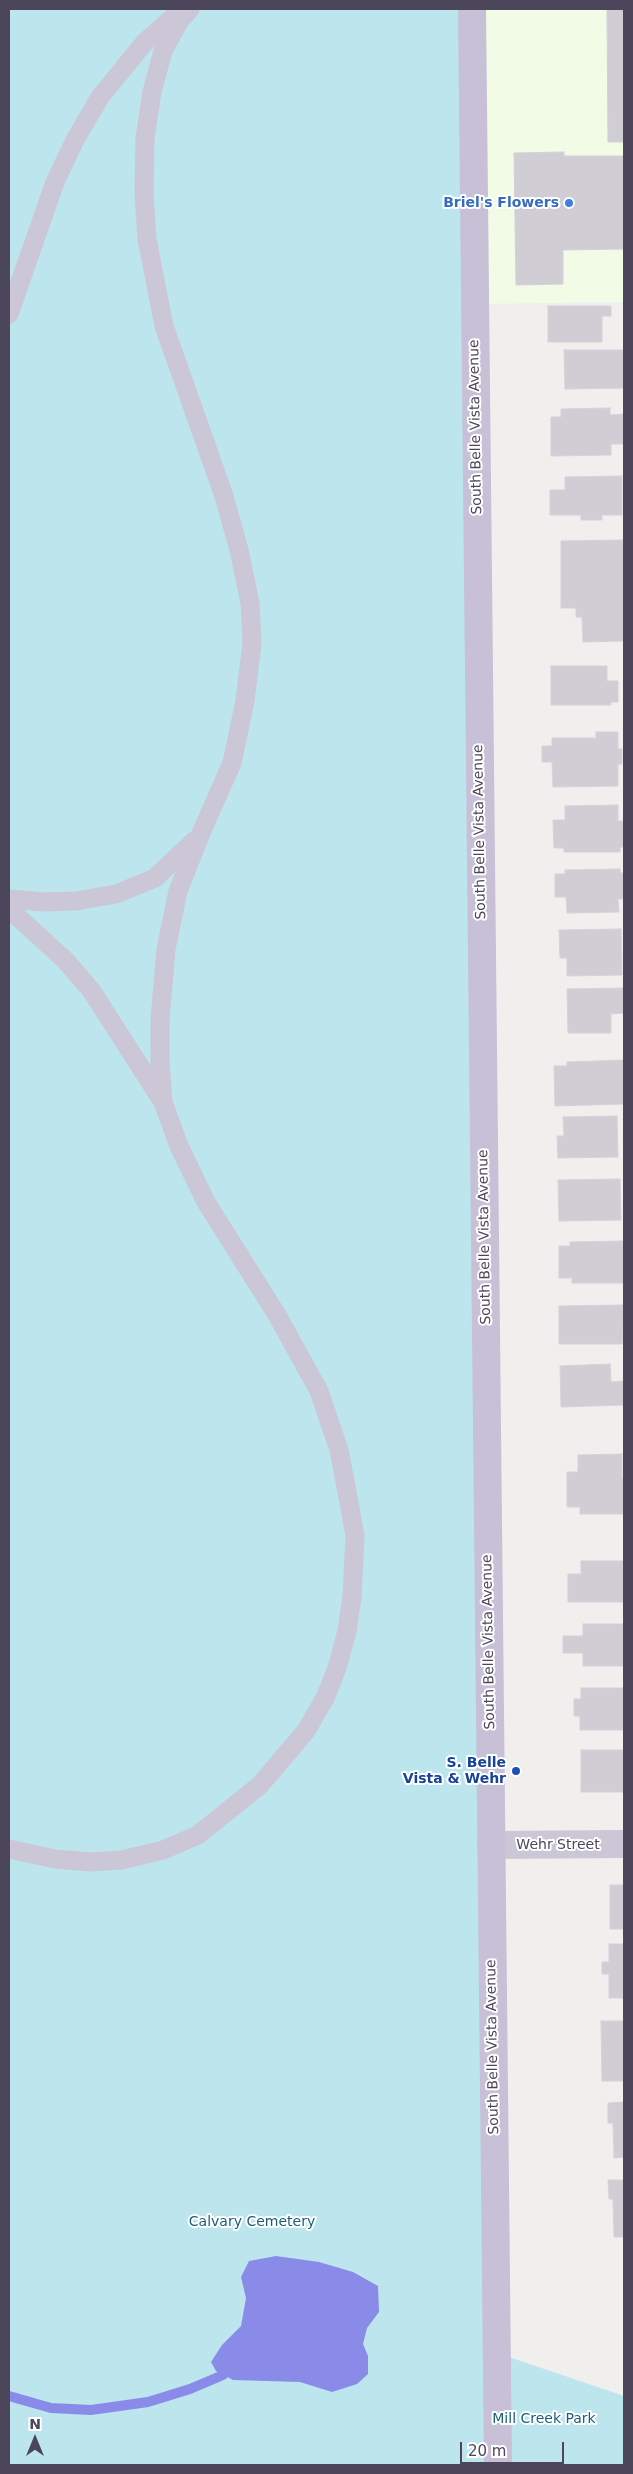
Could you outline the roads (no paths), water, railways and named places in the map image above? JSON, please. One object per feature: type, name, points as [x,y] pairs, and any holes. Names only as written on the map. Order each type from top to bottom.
[{"type":"street","name":"South Belle Vista Avenue","points":[[472,9],[498,2465]]},
{"type":"street","name":"Wehr Street","points":[[491,1845],[624,1844]]},
{"type":"lane","points":[[9,314],[55,182],[75,140],[100,97],[145,42],[183,9]]},
{"type":"lane","points":[[163,1102],[160,1020],[166,949],[178,891],[232,763],[244,701],[252,643],[250,603],[239,550],[224,496],[164,326],[147,239],[144,194],[145,138],[152,92],[163,51],[180,20],[190,9]]},
{"type":"lane","points":[[9,898],[60,901],[116,894],[155,878],[179,857],[201,833]]},
{"type":"lane","points":[[9,909],[65,960],[91,990],[163,1102],[179,1146],[206,1202],[276,1315],[319,1391],[339,1450],[355,1536],[354,1580],[347,1631],[325,1698],[306,1731],[260,1785],[198,1835],[163,1850],[122,1860],[90,1862],[55,1859],[9,1849]]},
{"type":"waterway","points":[[9,2396],[51,2408],[91,2410],[148,2402],[190,2389],[223,2375]]},
{"type":"place","name":"Briel's Flowers","points":[[569,203]]},
{"type":"place","name":"S. Belle Vista & Wehr","points":[[516,1771]]},
{"type":"park label","name":"Calvary Cemetery","points":[[252,2222]]},
{"type":"park label","name":"Mill Creek Park","points":[[544,2419]]}]
